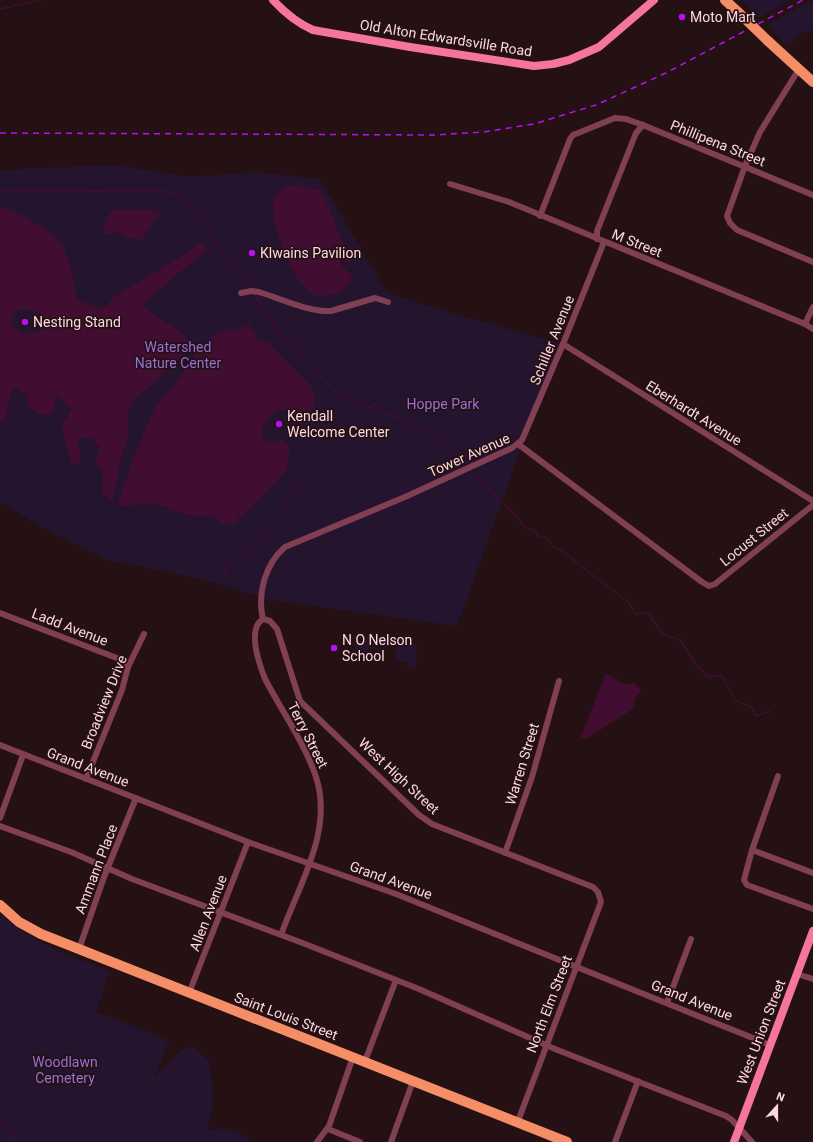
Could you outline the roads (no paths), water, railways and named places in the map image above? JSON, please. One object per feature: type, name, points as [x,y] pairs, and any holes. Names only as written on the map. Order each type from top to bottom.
[{"type":"main road","points":[[725,0],[813,82]]},
{"type":"main road","name":"Saint Louis Street","points":[[0,905],[9,914],[28,928],[79,950],[567,1142]]},
{"type":"street","name":"Old Alton Edwardsville Road","points":[[273,0],[287,15],[300,24],[313,30],[534,66],[569,60],[599,47],[654,0]]},
{"type":"street","points":[[799,69],[760,132],[744,166],[730,206],[728,220],[737,230],[813,262]]},
{"type":"street","name":"Phillipena Street","points":[[540,216],[570,139],[573,135],[613,119],[620,118],[643,125],[813,195]]},
{"type":"street","points":[[596,239],[597,230],[636,133],[643,125]]},
{"type":"street","name":"M Street","points":[[450,184],[509,202],[805,324],[813,329]]},
{"type":"street","name":"Schiller Avenue","points":[[518,444],[526,434],[604,242]]},
{"type":"street","points":[[241,293],[251,291],[259,292],[308,309],[324,311],[330,311],[375,298],[388,302]]},
{"type":"street","points":[[805,324],[813,307]]},
{"type":"street","name":"Eberhardt Avenue","points":[[563,344],[813,501]]},
{"type":"street","name":"Tower Avenue","points":[[263,619],[261,607],[266,574],[271,562],[285,547],[405,497],[518,444],[709,586]]},
{"type":"street","name":"Locust Street","points":[[709,586],[715,584],[813,505]]},
{"type":"street","name":"Ladd Avenue","points":[[0,613],[122,660],[128,667]]},
{"type":"street","name":"West High Street","points":[[263,619],[270,621],[277,628],[297,694],[305,706],[425,820],[593,887],[600,896]]},
{"type":"street","name":"Terry Street","points":[[263,619],[257,624],[255,643],[261,668],[268,685],[310,762],[321,795],[320,823],[309,863],[281,935]]},
{"type":"street","name":"Broadview Drive","points":[[86,779],[122,690],[128,667],[144,634]]},
{"type":"street","name":"Warren Street","points":[[505,853],[532,777],[559,681]]},
{"type":"street","name":"Grand Avenue","points":[[0,745],[248,842],[396,894],[770,1045]]},
{"type":"street","points":[[0,818],[23,755]]},
{"type":"street","points":[[778,776],[752,850],[744,880],[747,885],[813,909]]},
{"type":"street","name":"Ammann Place","points":[[79,950],[108,868],[136,798]]},
{"type":"street","points":[[0,826],[71,852],[220,913],[396,980],[467,1009],[546,1046],[726,1116],[752,1142]]},
{"type":"street","name":"Allen Avenue","points":[[189,993],[248,842]]},
{"type":"street","points":[[752,850],[813,873]]},
{"type":"street","name":"North Elm Street","points":[[518,1122],[601,902],[600,896]]},
{"type":"street","name":"West Union Street","points":[[734,1142],[813,931]]},
{"type":"street","points":[[667,1003],[691,939]]},
{"type":"street","points":[[797,974],[813,980]]},
{"type":"street","points":[[365,1062],[396,980]]},
{"type":"street","points":[[317,1142],[328,1129],[353,1057]]},
{"type":"street","points":[[391,1142],[413,1081]]},
{"type":"street","points":[[615,1142],[638,1081]]},
{"type":"street","points":[[328,1129],[360,1142]]},
{"type":"waterway","points":[[0,9],[41,0]]},
{"type":"waterway","points":[[0,192],[38,190],[154,190],[184,196],[186,202],[209,232],[229,265],[251,288]]},
{"type":"waterway","points":[[254,293],[279,332],[307,360],[334,391],[342,396],[348,397],[371,408],[375,404],[379,406],[383,413],[400,418],[406,423],[409,422],[413,426],[446,441],[460,459]]},
{"type":"waterway","points":[[226,579],[226,568],[237,560],[283,510],[303,471]]},
{"type":"waterway","points":[[474,475],[504,503],[526,528],[535,531],[539,537],[548,538],[552,546],[558,548],[628,602],[636,614],[648,613],[662,633],[681,641],[696,665],[707,676],[722,676],[736,701],[751,707],[756,716],[770,711]]},
{"type":"waterway","points":[[0,1124],[13,1127],[15,1142]]},
{"type":"railway","points":[[0,133],[434,135],[484,132],[534,124],[596,105],[666,73],[803,0]]},
{"type":"place","name":"Moto Mart","points":[[682,17]]},
{"type":"place","name":"Klwains Pavilion","points":[[252,253]]},
{"type":"place","name":"Nesting Stand","points":[[25,322]]},
{"type":"place","name":"Kendall Welcome Center","points":[[279,424]]},
{"type":"place","name":"N O Nelson School","points":[[334,648]]},
{"type":"park label","name":"Watershed Nature Center","points":[[178,356]]},
{"type":"park label","name":"Hoppe Park","points":[[443,404]]},
{"type":"park label","name":"Woodlawn Cemetery","points":[[65,1070]]}]
